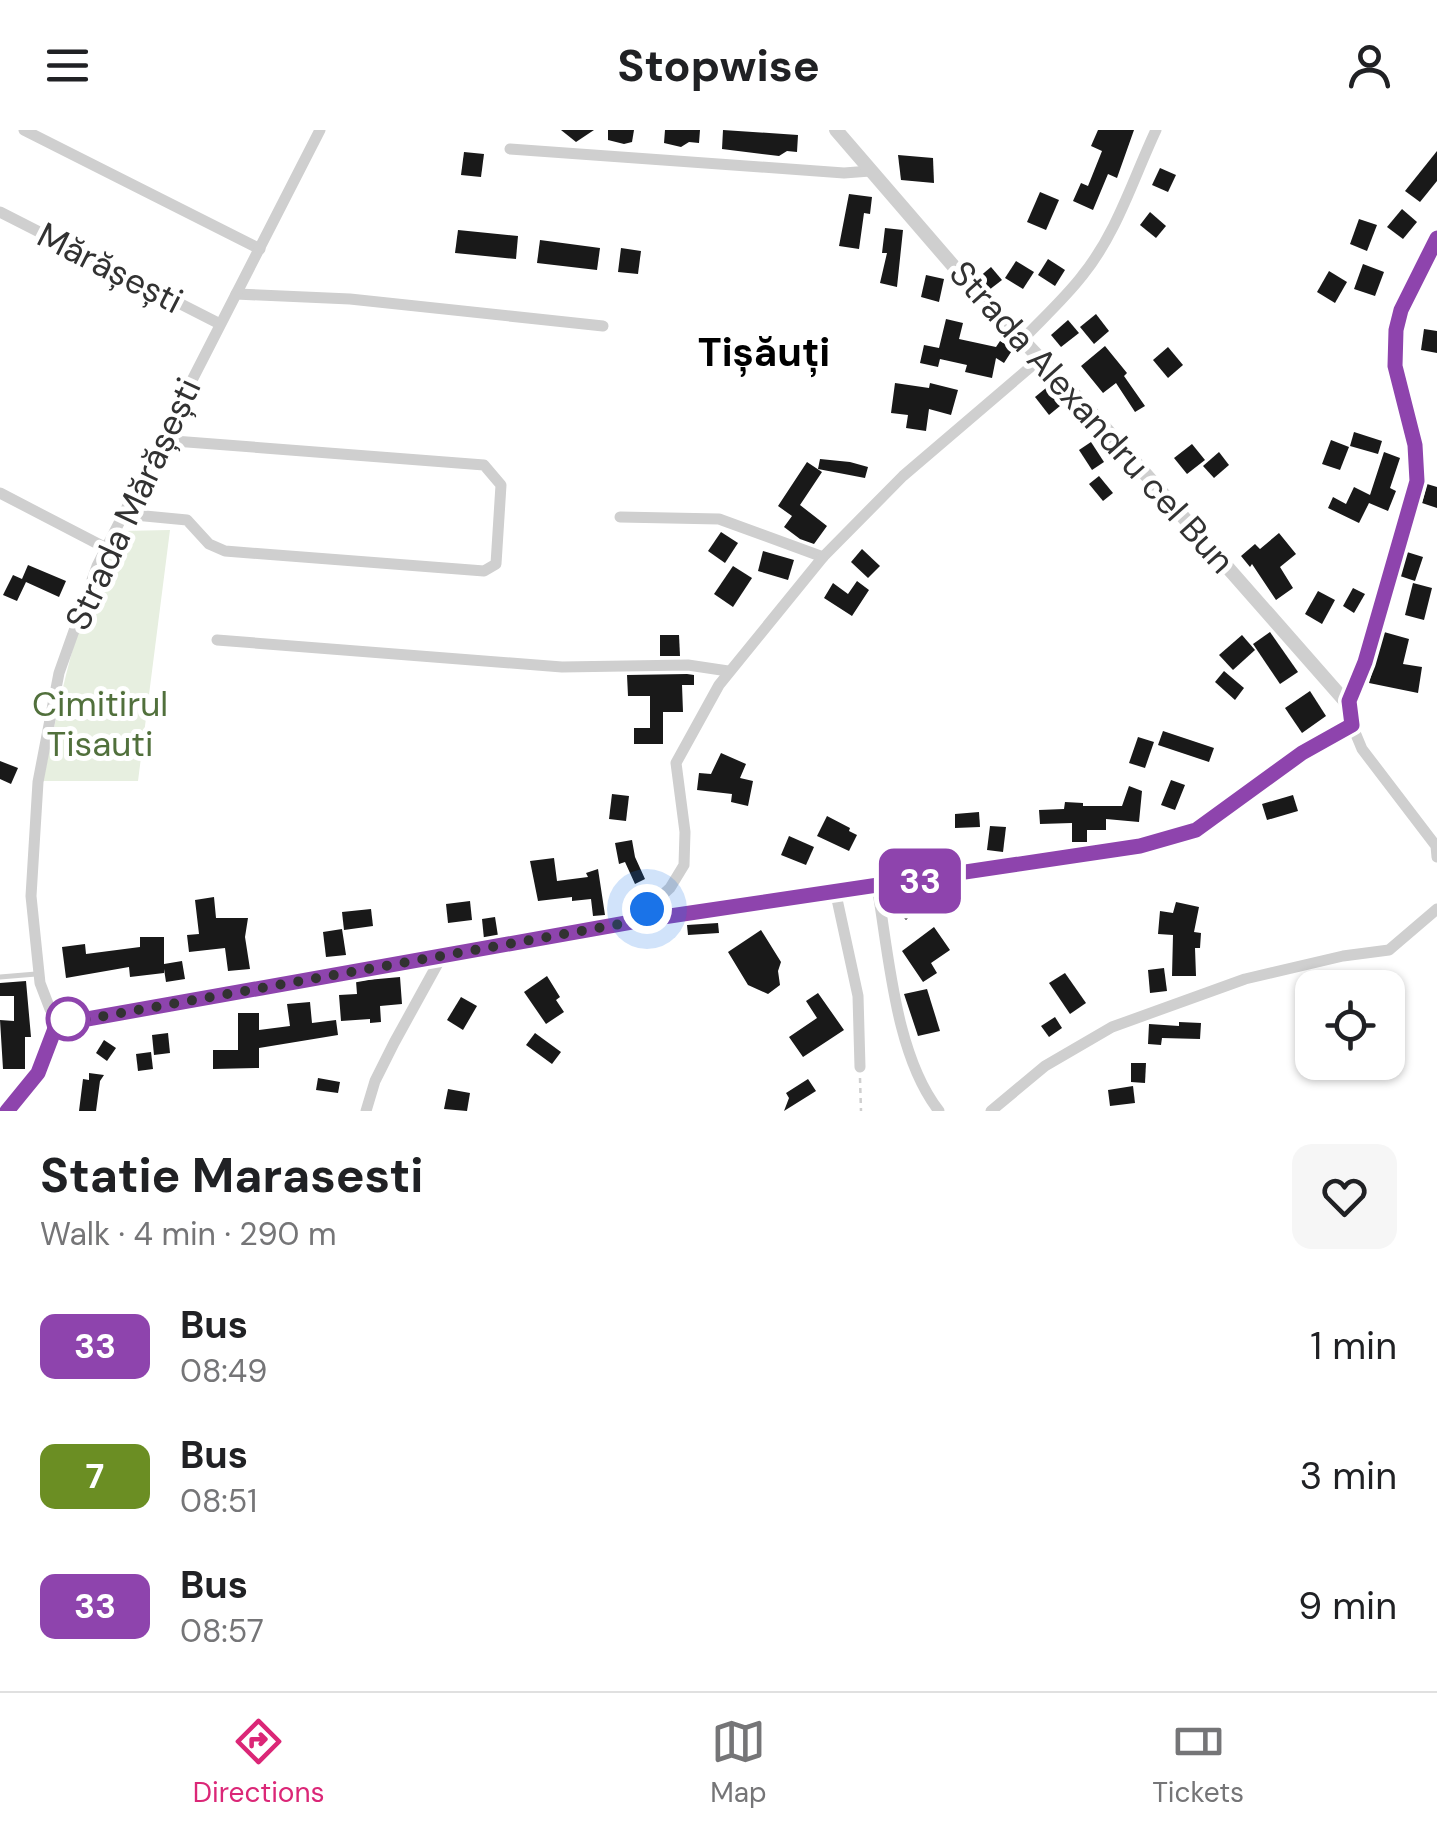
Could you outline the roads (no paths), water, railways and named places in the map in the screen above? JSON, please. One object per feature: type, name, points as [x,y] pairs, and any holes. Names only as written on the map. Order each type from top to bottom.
[{"type":"street","points":[[24,130],[260,249]]},
{"type":"street","name":"Strada Mărășești","points":[[59,1018],[44,998],[32,896],[38,782],[58,673],[106,548],[320,130]]},
{"type":"street","name":"Strada Alexandru cel Bun","points":[[836,130],[1342,700],[1349,701]]},
{"type":"street","points":[[1024,339],[1083,275],[1100,250],[1156,130]]},
{"type":"street","points":[[510,149],[870,172]]},
{"type":"street","name":"Mărășești","points":[[0,212],[220,324]]},
{"type":"street","points":[[1437,238],[1401,310],[1393,347],[1415,445],[1417,481],[1365,662],[1349,701],[1352,725],[1362,749],[1436,846],[1437,857]]},
{"type":"street","points":[[236,294],[350,299],[603,326]]},
{"type":"street","points":[[643,920],[647,909],[680,876],[684,865],[685,832],[676,763],[728,671],[823,556],[902,476],[1041,358]]},
{"type":"street","points":[[124,514],[188,520],[209,544],[224,552],[484,571],[496,564],[501,485],[484,466],[161,440]]},
{"type":"street","points":[[0,493],[106,548]]},
{"type":"street","points":[[620,517],[719,519],[823,556]]},
{"type":"street","points":[[217,640],[562,666],[688,665],[728,671]]},
{"type":"street","points":[[7,1111],[38,1073],[59,1018],[86,1019],[643,920],[1166,841],[1196,830],[1313,746],[1352,725]]},
{"type":"street","points":[[877,886],[891,974],[909,1048],[926,1091],[939,1111]]},
{"type":"street","points":[[835,890],[858,996],[860,1067]]},
{"type":"street","points":[[991,1111],[1045,1066],[1112,1027],[1245,979],[1344,956],[1389,950],[1437,908]]},
{"type":"street","points":[[366,1111],[375,1080],[443,954]]},
{"type":"lane","points":[[0,977],[39,974]]},
{"type":"district","name":"Tișăuți","points":[[764,352]]},
{"type":"park label","name":"Cimitirul Tisauti","points":[[100,724]]}]
